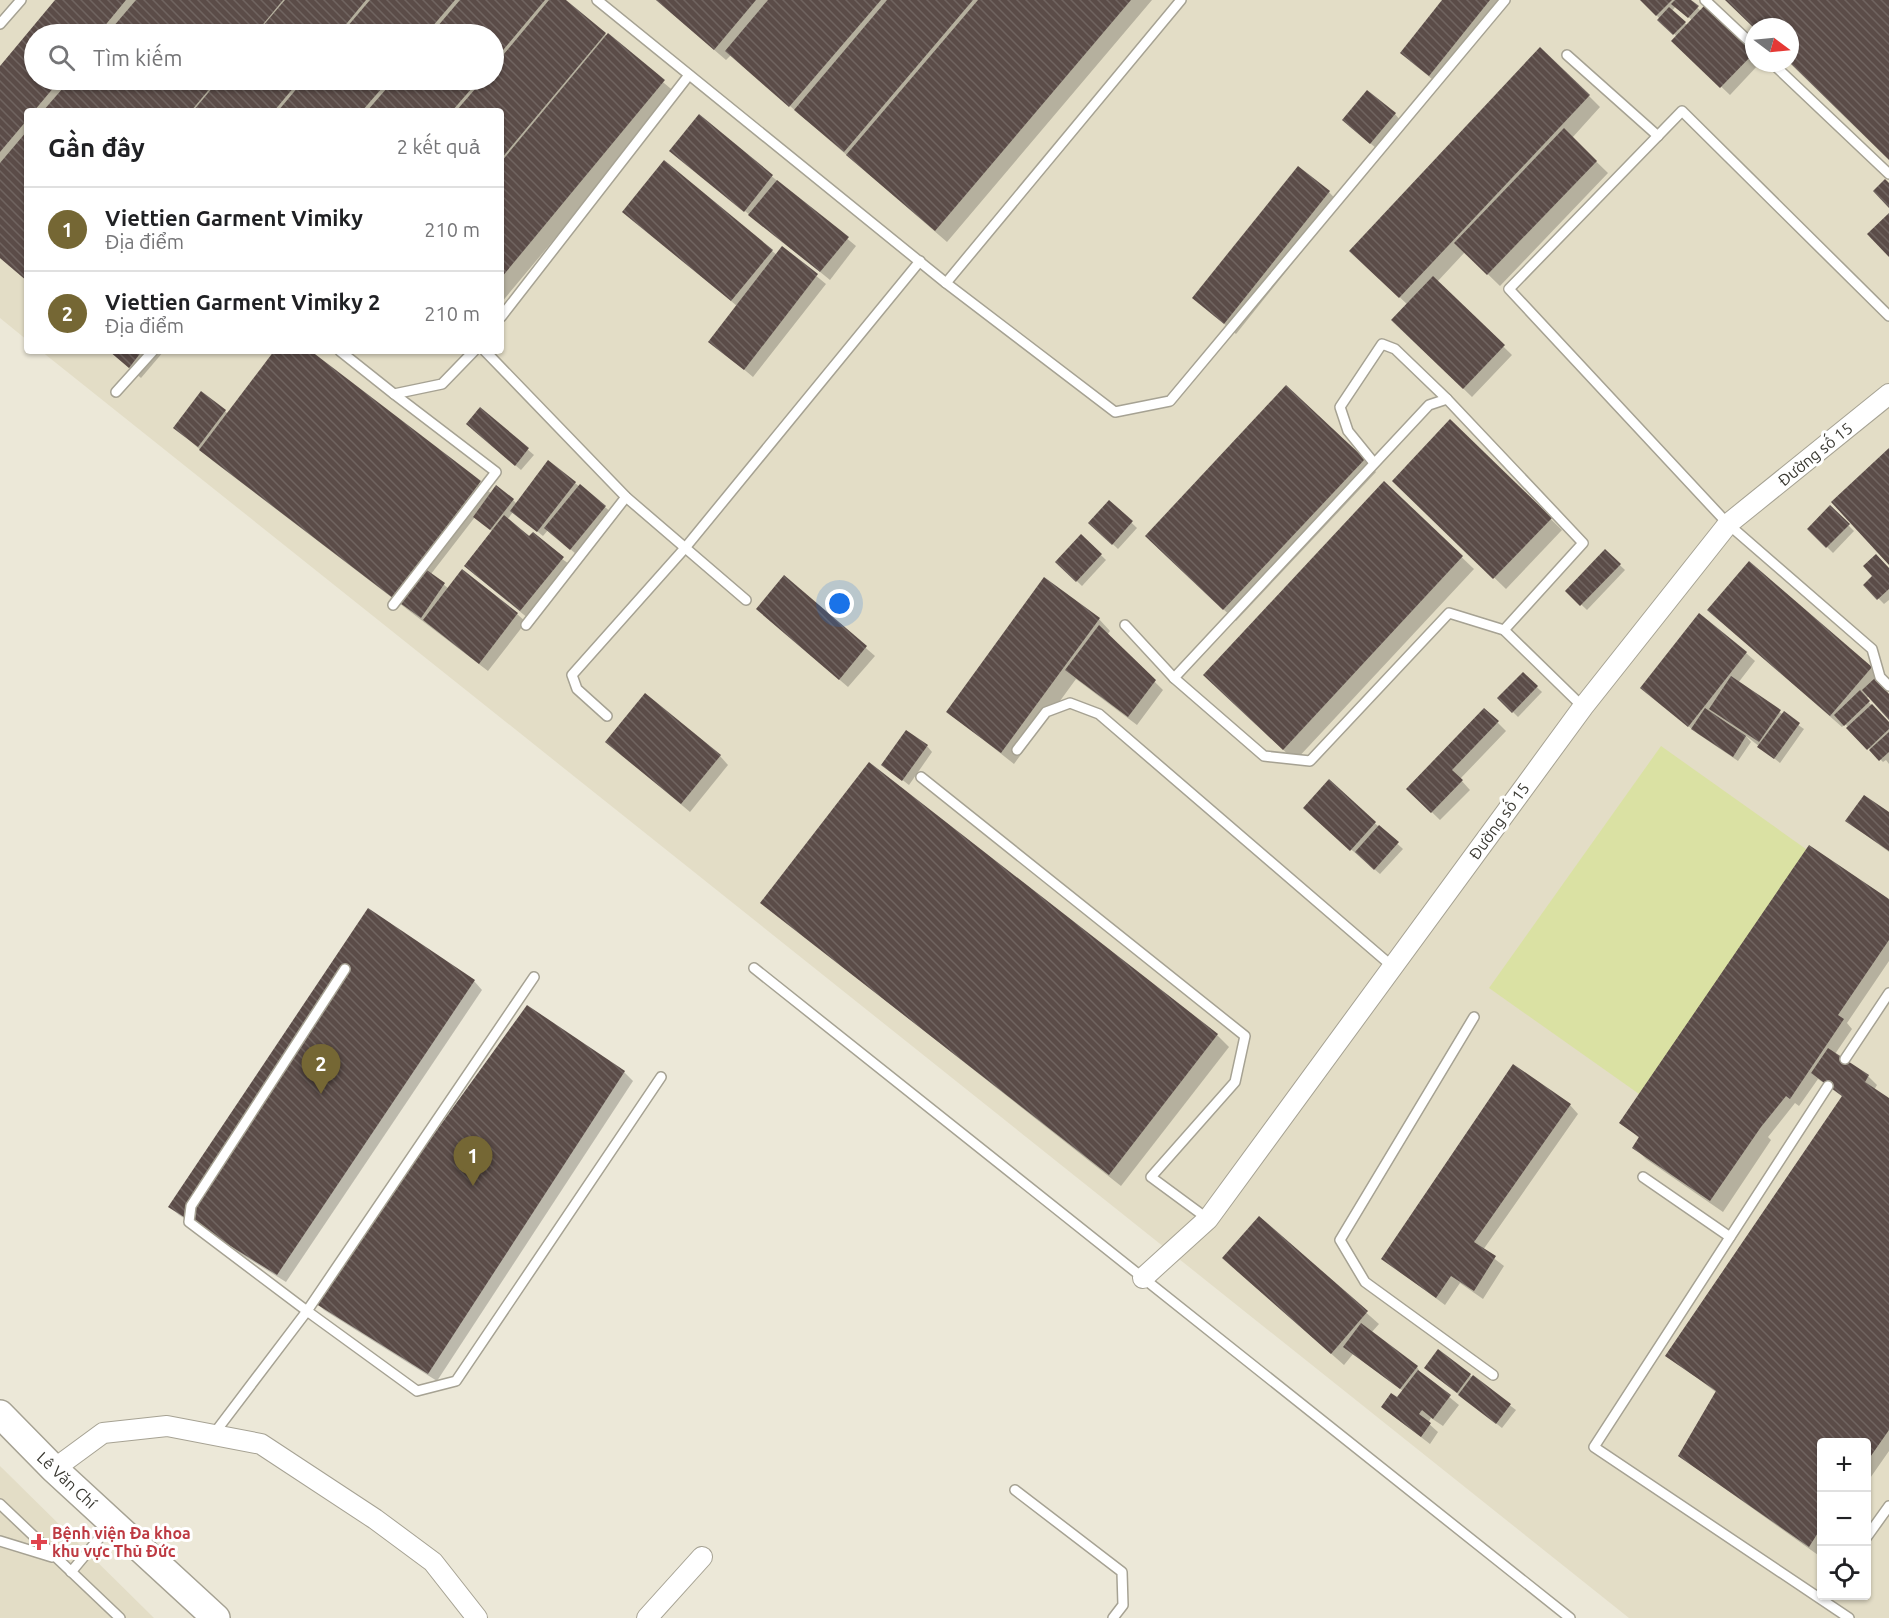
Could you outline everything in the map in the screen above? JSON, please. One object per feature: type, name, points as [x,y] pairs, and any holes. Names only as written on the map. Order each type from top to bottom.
[{"type":"main road","name":"Lê Văn Chí","points":[[0,1414],[54,1469],[216,1618]]},
{"type":"street","name":"Đường số 15","points":[[1143,1278],[1208,1220],[1583,707],[1728,524],[1889,394]]},
{"type":"street","points":[[54,1469],[104,1433],[167,1426],[261,1444],[375,1519],[433,1562],[477,1618]]},
{"type":"street","points":[[647,1618],[702,1557]]},
{"type":"lane","points":[[0,24],[21,0]]},
{"type":"lane","points":[[597,0],[946,283],[1115,412],[1170,401],[1505,0]]},
{"type":"lane","points":[[946,283],[1181,0]]},
{"type":"lane","points":[[1705,0],[1745,38]]},
{"type":"lane","points":[[1568,55],[1658,136]]},
{"type":"lane","points":[[1781,72],[1889,174]]},
{"type":"lane","points":[[504,313],[689,75]]},
{"type":"lane","points":[[1889,316],[1682,111],[1509,289],[1728,524],[1872,649],[1880,677],[1889,686]]},
{"type":"lane","points":[[607,716],[577,689],[572,675],[685,548],[920,261]]},
{"type":"lane","points":[[1374,464],[1348,431],[1340,407],[1382,344],[1395,349],[1447,399],[1583,543],[1504,630]]},
{"type":"lane","points":[[116,392],[150,354]]},
{"type":"lane","points":[[344,354],[496,472],[393,605]]},
{"type":"lane","points":[[394,394],[442,384],[471,354]]},
{"type":"lane","points":[[488,354],[626,497],[746,600]]},
{"type":"lane","points":[[1174,678],[1429,405],[1447,399]]},
{"type":"lane","points":[[526,625],[626,497]]},
{"type":"lane","points":[[1125,625],[1174,678],[1264,756],[1310,761],[1449,613],[1504,630],[1583,707]]},
{"type":"lane","points":[[1017,750],[1046,712],[1070,703],[1099,714],[1393,967]]},
{"type":"lane","points":[[921,777],[1245,1036],[1234,1082],[1151,1177],[1208,1220]]},
{"type":"lane","points":[[754,968],[1570,1618]]},
{"type":"lane","points":[[345,969],[191,1206],[189,1222],[417,1391],[456,1381],[661,1077]]},
{"type":"lane","points":[[213,1435],[307,1311],[534,977]]},
{"type":"lane","points":[[1845,1059],[1889,993]]},
{"type":"lane","points":[[1474,1017],[1340,1240],[1365,1282],[1493,1375]]},
{"type":"lane","points":[[1817,1593],[1594,1447],[1828,1086]]},
{"type":"lane","points":[[1643,1177],[1731,1237]]},
{"type":"lane","points":[[1015,1490],[1122,1572],[1123,1605],[1113,1618]]},
{"type":"lane","points":[[0,1504],[120,1618]]},
{"type":"lane","points":[[1871,1531],[1889,1506]]},
{"type":"lane","points":[[71,1572],[112,1522]]},
{"type":"lane","points":[[0,1540],[56,1558]]},
{"type":"lane","points":[[1827,1600],[1849,1618]]},
{"type":"shaded area","points":[[0,0],[1889,0],[1889,1618],[1629,1618],[45,354],[504,354],[504,108],[24,108],[24,338],[0,318]]},
{"type":"shaded area","name":"Bệnh viện Đa khoa khu vực Thủ Đức","points":[[0,1466],[154,1618],[0,1618]]},
{"type":"green space","points":[[1661,746],[1820,859],[1649,1101],[1489,988]]},
{"type":"building","points":[[55,0],[126,0],[106,24],[35,24]]},
{"type":"building","points":[[136,0],[283,0],[263,24],[116,24]]},
{"type":"building","points":[[285,0],[366,0],[346,24],[265,24]]},
{"type":"building","points":[[370,0],[455,0],[435,24],[350,24]]},
{"type":"building","points":[[460,0],[545,0],[504,49],[504,24],[440,24]]},
{"type":"building","points":[[549,0],[566,0],[606,33],[504,155],[504,108],[459,108],[474,90],[504,90],[504,54]]},
{"type":"building","points":[[656,0],[756,0],[714,50]]},
{"type":"building","points":[[768,0],[881,0],[789,107],[725,51]]},
{"type":"building","points":[[887,0],[973,0],[844,152],[794,110]]},
{"type":"building","points":[[978,0],[1131,0],[935,231],[846,155]]},
{"type":"building","points":[[1442,0],[1490,0],[1429,76],[1400,53]]},
{"type":"building","points":[[1640,0],[1672,0],[1656,16]]},
{"type":"building","points":[[1675,0],[1691,0],[1699,6],[1688,18],[1671,4]]},
{"type":"building","points":[[1725,0],[1889,0],[1889,160],[1799,72],[1799,18],[1745,19]]},
{"type":"building","points":[[1704,6],[1745,45],[1745,62],[1720,88],[1671,41]]},
{"type":"building","points":[[1669,7],[1686,22],[1673,35],[1657,20]]},
{"type":"building","points":[[608,33],[665,80],[504,274],[504,158]]},
{"type":"building","points":[[24,37],[24,90],[52,90],[37,108],[24,108],[24,124],[0,152],[0,66]]},
{"type":"building","points":[[1540,47],[1590,95],[1399,298],[1349,251]]},
{"type":"building","points":[[61,90],[209,90],[194,108],[46,108]]},
{"type":"building","points":[[211,90],[292,90],[277,108],[196,108]]},
{"type":"building","points":[[296,90],[380,90],[365,108],[281,108]]},
{"type":"building","points":[[385,90],[470,90],[455,108],[370,108]]},
{"type":"building","points":[[1367,90],[1396,113],[1370,144],[1342,120]]},
{"type":"building","points":[[699,114],[773,175],[744,212],[669,151]]},
{"type":"building","points":[[1564,128],[1597,161],[1487,275],[1454,243]]},
{"type":"building","points":[[24,135],[24,278],[0,258],[0,163]]},
{"type":"building","points":[[664,160],[773,250],[731,301],[622,212]]},
{"type":"building","points":[[1298,166],[1330,191],[1224,324],[1192,298]]},
{"type":"building","points":[[1885,179],[1889,183],[1889,208],[1873,191]]},
{"type":"building","points":[[777,180],[849,237],[820,272],[748,215]]},
{"type":"building","points":[[1889,213],[1889,257],[1867,234]]},
{"type":"building","points":[[782,246],[818,274],[744,370],[708,342]]},
{"type":"building","points":[[1433,276],[1505,345],[1463,389],[1391,320]]},
{"type":"building","points":[[113,354],[140,354],[129,368]]},
{"type":"building","points":[[272,354],[315,354],[481,481],[393,598],[199,450]]},
{"type":"building","points":[[1286,385],[1365,459],[1223,610],[1145,536]]},
{"type":"building","points":[[201,391],[226,410],[198,447],[173,428]]},
{"type":"building","points":[[480,407],[529,448],[515,466],[466,424]]},
{"type":"building","points":[[1450,419],[1552,518],[1493,579],[1392,481]]},
{"type":"building","points":[[1889,448],[1889,565],[1831,502]]},
{"type":"building","points":[[548,460],[576,482],[537,532],[510,511]]},
{"type":"building","points":[[1384,481],[1463,556],[1283,750],[1203,675]]},
{"type":"building","points":[[580,484],[606,506],[570,550],[544,528]]},
{"type":"building","points":[[496,485],[514,499],[490,530],[473,517]]},
{"type":"building","points":[[1109,500],[1133,521],[1112,545],[1088,523]]},
{"type":"building","points":[[1830,505],[1850,524],[1826,548],[1807,529]]},
{"type":"building","points":[[504,515],[529,536],[533,532],[564,557],[520,611],[464,566]]},
{"type":"building","points":[[1081,534],[1102,554],[1076,582],[1055,562]]},
{"type":"building","points":[[1605,549],[1621,564],[1580,606],[1565,591]]},
{"type":"building","points":[[1876,554],[1889,568],[1889,589],[1877,600],[1863,585],[1872,576],[1863,566]]},
{"type":"building","points":[[1749,561],[1872,667],[1830,716],[1707,610]]},
{"type":"building","points":[[424,568],[445,583],[421,618],[400,603]]},
{"type":"building","points":[[462,569],[518,613],[479,664],[423,620]]},
{"type":"building","points":[[784,575],[867,646],[839,680],[756,609]]},
{"type":"building","points":[[1044,577],[1100,618],[1001,753],[946,712]]},
{"type":"building","points":[[1699,613],[1747,652],[1688,727],[1640,688]]},
{"type":"building","points":[[1099,625],[1156,680],[1128,717],[1065,670]]},
{"type":"building","points":[[1523,672],[1538,686],[1512,713],[1497,698]]},
{"type":"building","points":[[1731,676],[1781,710],[1759,742],[1709,709]]},
{"type":"building","points":[[1875,678],[1889,694],[1889,720],[1862,690]]},
{"type":"building","points":[[1860,690],[1870,701],[1844,726],[1834,715]]},
{"type":"building","points":[[645,693],[721,755],[681,804],[605,742]]},
{"type":"building","points":[[1872,704],[1889,722],[1889,729],[1867,750],[1846,728]]},
{"type":"building","points":[[1484,708],[1499,721],[1452,770],[1463,780],[1431,813],[1406,789]]},
{"type":"building","points":[[1705,708],[1746,736],[1733,757],[1691,729]]},
{"type":"building","points":[[1784,711],[1800,723],[1774,759],[1757,747]]},
{"type":"building","points":[[906,730],[928,745],[902,781],[881,765]]},
{"type":"building","points":[[1889,732],[1889,752],[1879,761],[1869,750]]},
{"type":"building","points":[[869,762],[1218,1034],[1109,1175],[760,903]]},
{"type":"building","points":[[1329,779],[1376,822],[1350,851],[1303,808]]},
{"type":"building","points":[[1864,795],[1889,812],[1889,851],[1845,821]]},
{"type":"building","points":[[1379,825],[1399,842],[1374,870],[1355,852]]},
{"type":"building","points":[[1809,845],[1889,899],[1889,940],[1838,1015],[1844,1019],[1790,1099],[1786,1096],[1761,1127],[1710,1201],[1632,1148],[1639,1137],[1619,1123]]},
{"type":"building","points":[[368,908],[475,980],[277,1275],[168,1207]]},
{"type":"building","points":[[527,1005],[625,1071],[428,1374],[313,1302]]},
{"type":"building","points":[[1828,1048],[1869,1075],[1865,1082],[1889,1098],[1889,1430],[1871,1456],[1871,1438],[1817,1438],[1817,1534],[1809,1547],[1678,1456],[1716,1391],[1665,1356],[1842,1096],[1811,1073]]},
{"type":"building","points":[[1513,1064],[1571,1104],[1474,1242],[1496,1256],[1474,1291],[1451,1276],[1436,1298],[1381,1259]]},
{"type":"building","points":[[1259,1216],[1368,1311],[1331,1354],[1222,1258]]},
{"type":"building","points":[[1361,1323],[1418,1366],[1400,1389],[1343,1347]]},
{"type":"building","points":[[1438,1349],[1471,1374],[1457,1393],[1424,1368]]},
{"type":"building","points":[[1418,1370],[1451,1395],[1433,1419],[1422,1410],[1419,1414],[1431,1423],[1421,1437],[1381,1407],[1391,1393],[1397,1397]]},
{"type":"building","points":[[1473,1375],[1511,1404],[1496,1424],[1458,1395]]},
{"type":"place","name":"Viettien Garment Vimiky 2","points":[[321,1094]]},
{"type":"place","name":"Viettien Garment Vimiky","points":[[473,1186]]},
{"type":"place","name":"Bệnh viện Đa khoa khu vực Thủ Đức","points":[[39,1542]]}]
